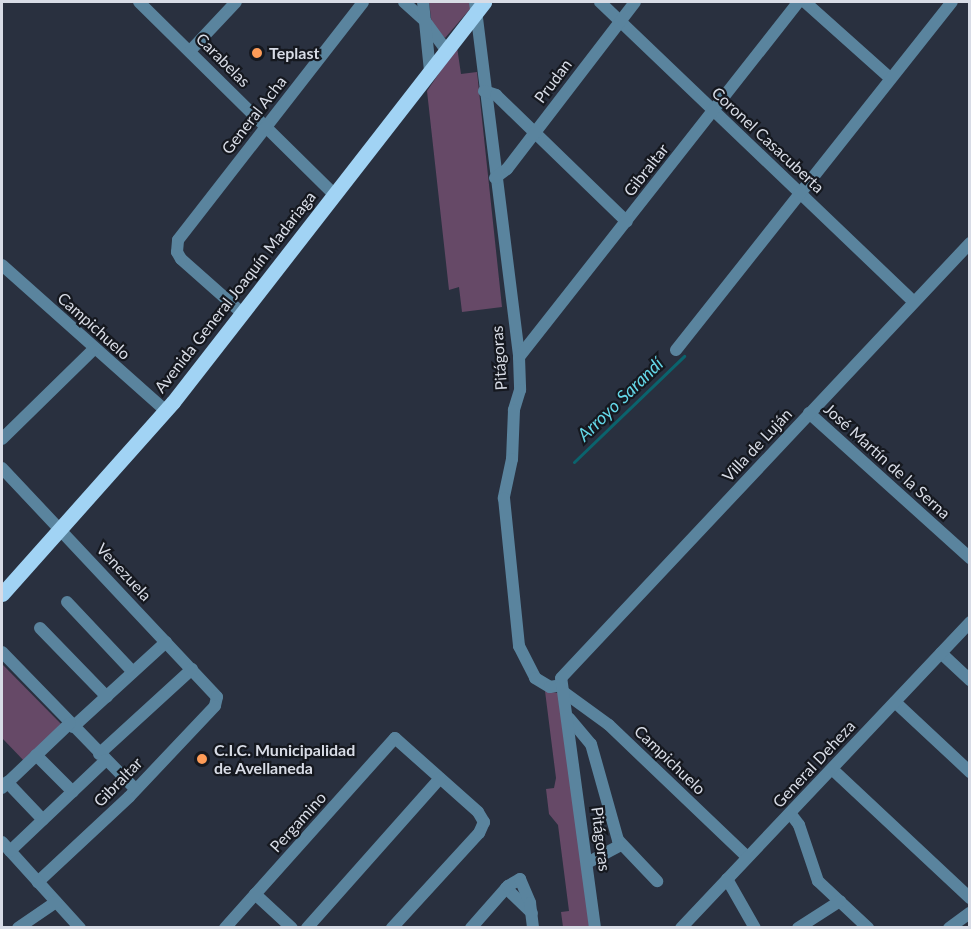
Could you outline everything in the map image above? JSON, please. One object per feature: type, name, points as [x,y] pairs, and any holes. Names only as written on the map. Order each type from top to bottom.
[{"type":"main road","name":"Avenida General Joaquín Madariaga","points":[[2,594],[166,411],[446,50],[478,5]]},
{"type":"street","name":"Carabelas","points":[[139,2],[334,194]]},
{"type":"street","points":[[190,51],[236,2]]},
{"type":"street","name":"General Acha","points":[[242,313],[177,252],[178,240],[363,2]]},
{"type":"street","points":[[404,2],[425,21],[446,50]]},
{"type":"street","points":[[423,2],[430,70]]},
{"type":"street","name":"Coronel Casacuberta","points":[[600,2],[914,302]]},
{"type":"street","name":"Prudan","points":[[495,178],[507,170],[635,2]]},
{"type":"street","name":"Gibraltar","points":[[519,357],[798,2]]},
{"type":"street","points":[[806,2],[890,78]]},
{"type":"street","points":[[676,350],[798,192],[952,2]]},
{"type":"street","name":"Pitágoras","points":[[478,5],[484,91],[519,357],[520,390],[514,410],[512,459],[504,498],[519,646],[535,678],[550,687],[563,689],[569,718],[595,927]]},
{"type":"street","points":[[484,91],[496,95],[627,222]]},
{"type":"street","name":"Villa de Luján","points":[[563,689],[568,670],[969,243]]},
{"type":"street","name":"Campichuelo","points":[[2,265],[166,411]]},
{"type":"street","points":[[2,439],[94,349]]},
{"type":"street","name":"José Martín de la Serna","points":[[809,413],[969,558]]},
{"type":"street","name":"Venezuela","points":[[2,468],[215,693],[217,701]]},
{"type":"street","points":[[67,602],[133,672]]},
{"type":"street","name":"General Deheza","points":[[681,927],[969,622]]},
{"type":"street","points":[[40,628],[107,697]]},
{"type":"street","points":[[43,820],[4,785],[36,755],[107,697],[166,642]]},
{"type":"street","points":[[2,652],[135,789]]},
{"type":"street","points":[[941,653],[969,680]]},
{"type":"street","points":[[81,927],[6,847],[43,820],[73,792],[102,757],[192,669]]},
{"type":"street","name":"Campichuelo","points":[[563,689],[609,725],[747,857]]},
{"type":"street","name":"Gibraltar","points":[[38,882],[135,789],[217,701]]},
{"type":"street","points":[[895,702],[969,772]]},
{"type":"street","points":[[569,718],[591,744],[621,844],[657,881]]},
{"type":"street","name":"Pergamino","points":[[225,927],[395,738],[440,778]]},
{"type":"street","points":[[36,755],[73,792]]},
{"type":"street","points":[[832,769],[969,898]]},
{"type":"street","points":[[307,927],[440,778],[484,822],[479,833],[392,927]]},
{"type":"street","points":[[790,813],[798,825],[815,876],[868,927]]},
{"type":"street","points":[[587,863],[621,844]]},
{"type":"street","points":[[727,879],[755,927]]},
{"type":"street","points":[[471,927],[511,884],[532,913],[533,927]]},
{"type":"street","points":[[255,894],[292,927]]},
{"type":"street","points":[[798,927],[840,901]]},
{"type":"street","points":[[18,927],[56,902]]},
{"type":"street","points":[[949,927],[969,913]]},
{"type":"shaded area","points":[[429,2],[470,2],[470,9],[445,38],[432,25]]},
{"type":"shaded area","points":[[457,47],[461,74],[477,72],[502,307],[462,312],[459,287],[449,290],[427,91]]},
{"type":"shaded area","points":[[2,664],[65,728],[27,764],[2,738]]},
{"type":"shaded area","points":[[545,691],[558,693],[592,927],[563,927],[561,912],[569,911],[558,825],[549,814],[546,789],[554,788],[556,778]]},
{"type":"waterway","name":"Arroyo Sarandí","points":[[574,462],[684,356]]},
{"type":"place","name":"Teplast","points":[[257,53]]},
{"type":"place","name":"C.I.C. Municipalidad de Avellaneda","points":[[202,759]]}]
